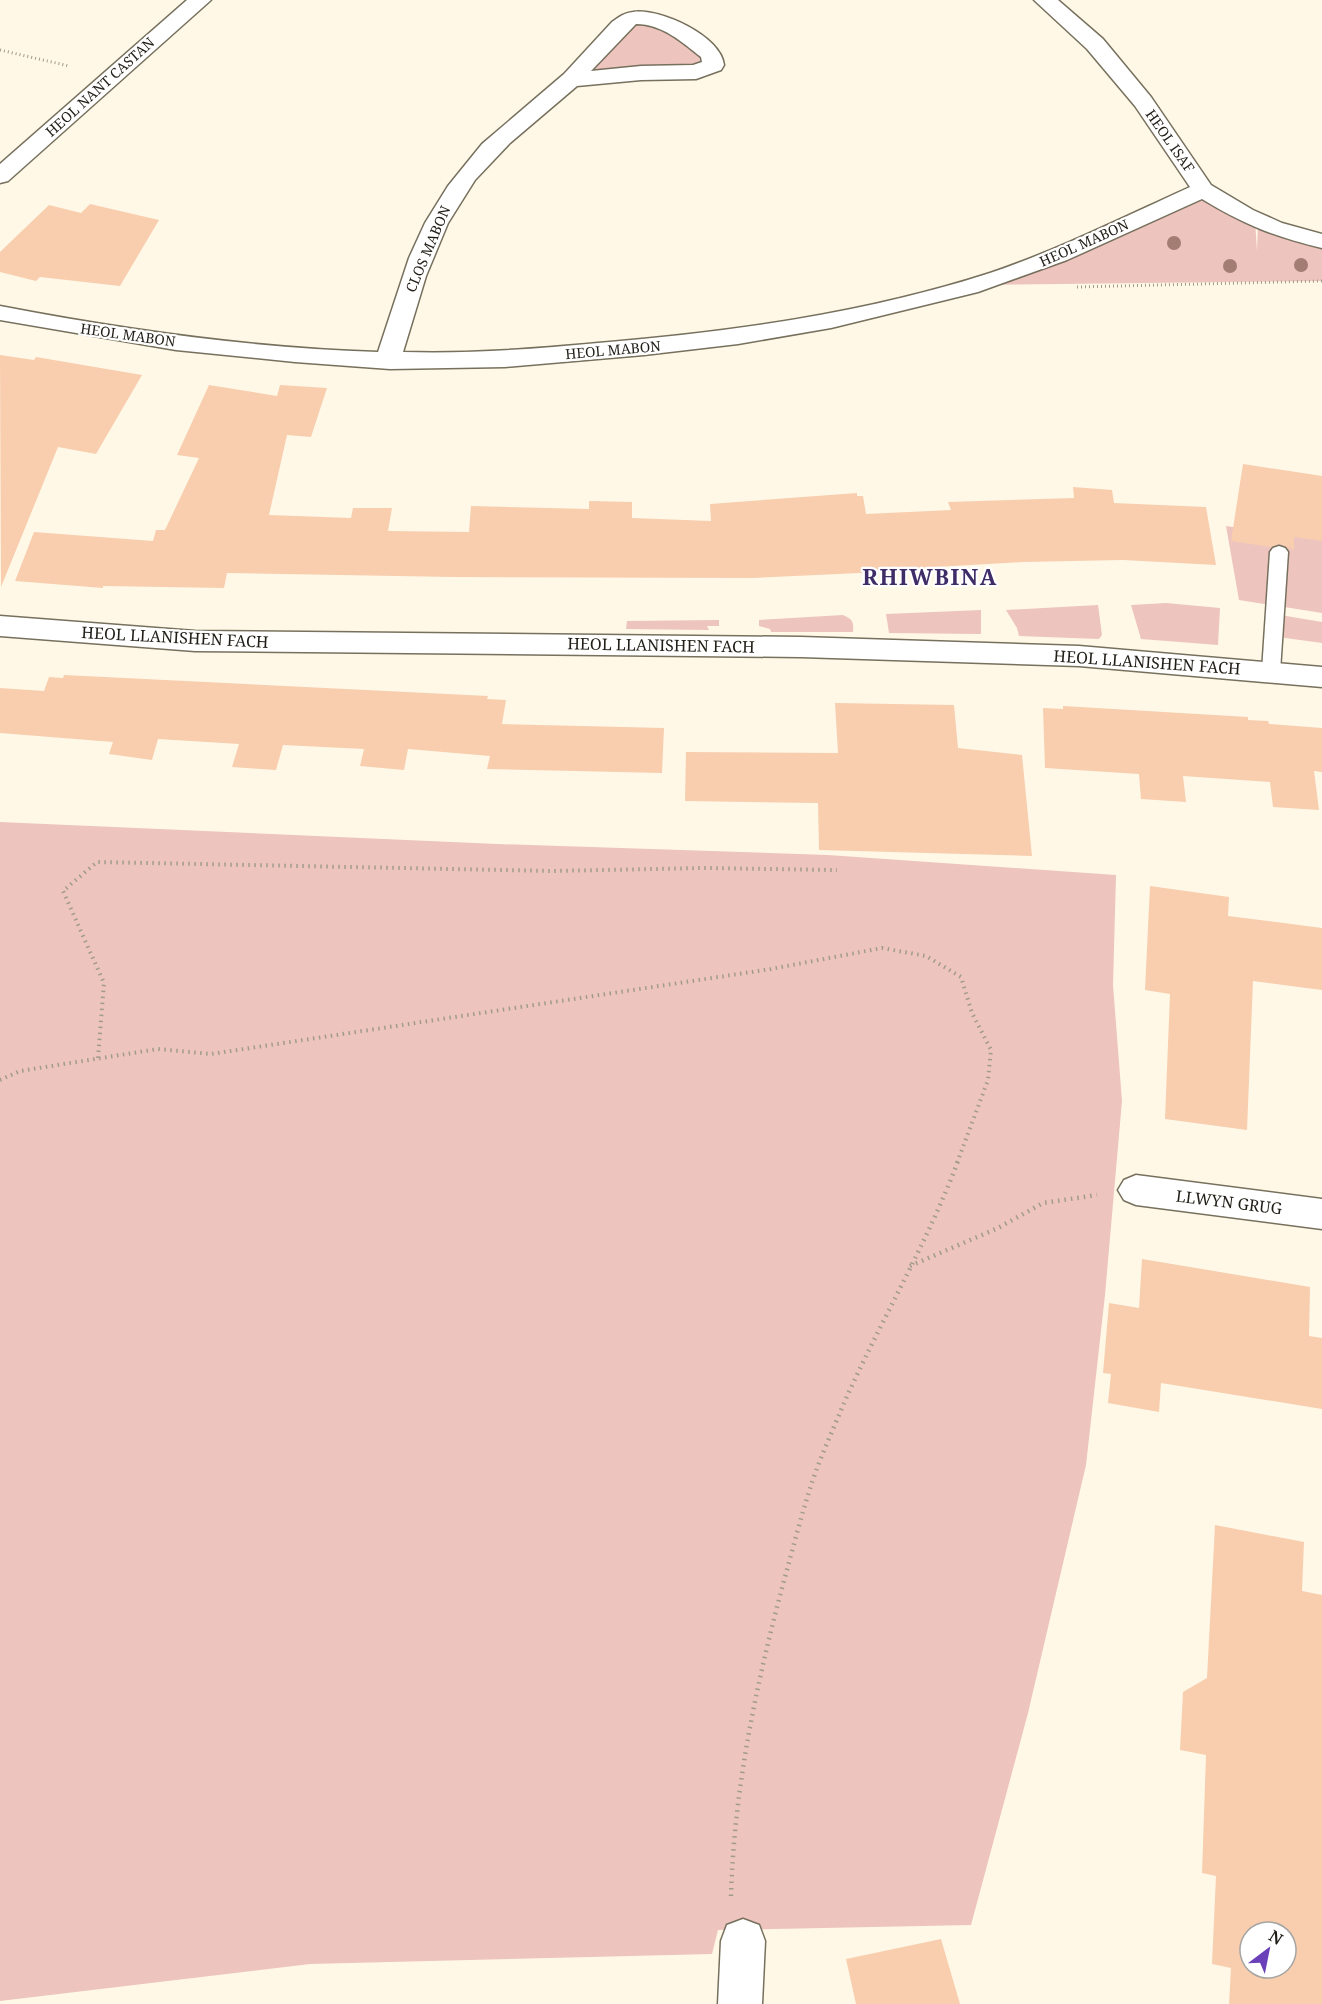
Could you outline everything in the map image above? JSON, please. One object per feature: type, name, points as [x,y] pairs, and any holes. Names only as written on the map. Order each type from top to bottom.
[{"type":"street","name":"HEOL NANT CASTAN","points":[[0,176],[200,0]]},
{"type":"street","name":"HEOL ISAF","points":[[1045,0],[1102,52],[1143,102],[1203,190],[1264,224],[1322,241]]},
{"type":"street","name":"CLOS MABON","points":[[390,361],[396,330],[416,269],[442,210],[481,159],[572,80],[601,49],[616,28],[629,18],[652,18],[683,32],[712,55],[713,65],[696,72],[641,73],[572,80]]},
{"type":"street","name":"HEOL MABON","points":[[0,313],[148,339],[297,355],[390,361],[478,360],[630,349],[727,339],[809,326],[970,287],[1024,269],[1203,190]]},
{"type":"street","name":"HEOL LLANISHEN FACH","points":[[0,626],[195,641],[801,647],[1067,656],[1322,677]]},
{"type":"street","name":"LLWYN GRUG","points":[[1136,1190],[1322,1214]]},
{"type":"street","points":[[740,2004],[743,1941]]},
{"type":"lane","points":[[1271,671],[1279,552]]},
{"type":"path","points":[[0,50],[112,76]]},
{"type":"path","points":[[1068,288],[1322,281]]},
{"type":"path","points":[[98,1058],[104,982],[63,891],[97,862],[553,871],[704,868],[837,870]]},
{"type":"path","points":[[0,1080],[20,1071],[158,1049],[211,1054],[771,969],[882,948],[926,956],[960,977],[972,1013],[991,1050],[988,1080],[942,1203],[844,1404],[809,1490],[763,1659],[733,1834],[730,1921],[743,1941]]},
{"type":"path","points":[[910,1266],[998,1228],[1043,1203],[1136,1190]]},
{"type":"shaded area","points":[[652,18],[713,65],[571,80],[616,28]]},
{"type":"shaded area","points":[[1203,191],[1255,220],[1257,251],[1258,224],[1322,240],[1322,281],[971,285]]},
{"type":"shaded area","points":[[1226,526],[1322,540],[1322,613],[1239,600]]},
{"type":"shaded area","points":[[1166,603],[1220,608],[1218,645],[1141,639],[1131,605]]},
{"type":"shaded area","points":[[1098,605],[1102,635],[1099,639],[1019,636],[1006,610]]},
{"type":"shaded area","points":[[981,610],[981,634],[889,633],[886,614]]},
{"type":"shaded area","points":[[843,615],[852,621],[853,632],[771,632],[770,629],[759,626],[759,620]]},
{"type":"shaded area","points":[[1280,615],[1322,622],[1322,643],[1278,637]]},
{"type":"shaded area","points":[[719,620],[719,626],[707,626],[709,630],[626,629],[627,621]]},
{"type":"shaded area","points":[[0,822],[497,844],[828,855],[1116,875],[1113,985],[1122,1101],[1105,1295],[1086,1465],[1028,1713],[971,1925],[718,1930],[712,1954],[310,1964],[0,2001]]},
{"type":"building","points":[[90,204],[159,220],[120,286],[40,277],[36,281],[0,272],[0,252],[49,205],[81,213]]},
{"type":"building","points":[[0,355],[34,360],[36,357],[142,375],[96,454],[58,447],[1,587]]},
{"type":"building","points":[[209,385],[277,396],[280,385],[327,388],[311,437],[287,435],[269,515],[351,518],[353,508],[392,508],[388,531],[469,532],[471,506],[589,509],[589,501],[632,502],[632,518],[711,521],[710,504],[857,493],[857,496],[863,496],[866,514],[951,510],[948,502],[1074,498],[1073,487],[1112,490],[1114,503],[1206,507],[1216,565],[1123,560],[1023,562],[902,569],[903,571],[752,578],[453,577],[227,573],[224,588],[103,586],[103,588],[15,581],[34,532],[153,541],[156,530],[165,530],[199,458],[177,455]]},
{"type":"building","points":[[1243,464],[1322,476],[1322,541],[1294,537],[1294,550],[1280,544],[1271,547],[1231,541]]},
{"type":"building","points":[[64,675],[488,696],[487,699],[506,700],[502,724],[664,728],[662,773],[487,769],[490,756],[408,749],[404,770],[360,766],[364,749],[283,745],[276,770],[232,767],[239,744],[158,739],[152,760],[109,754],[113,742],[0,733],[0,688],[44,691],[49,677],[63,678]]},
{"type":"building","points":[[835,703],[954,705],[958,748],[1022,755],[1032,856],[819,850],[818,803],[685,801],[686,752],[838,753]]},
{"type":"building","points":[[1063,706],[1248,717],[1248,720],[1268,721],[1269,724],[1322,728],[1322,772],[1314,771],[1319,810],[1273,807],[1270,782],[1183,776],[1186,802],[1141,799],[1139,774],[1045,768],[1043,708],[1063,709]]},
{"type":"building","points":[[1150,886],[1229,897],[1228,916],[1322,928],[1322,990],[1253,981],[1247,1130],[1165,1119],[1170,994],[1145,990]]},
{"type":"building","points":[[1142,1259],[1310,1287],[1309,1336],[1322,1338],[1322,1409],[1161,1383],[1159,1412],[1108,1403],[1111,1374],[1103,1373],[1109,1303],[1139,1308]]},
{"type":"building","points":[[1215,1525],[1304,1542],[1302,1591],[1322,1595],[1322,2004],[1229,2004],[1231,1968],[1212,1964],[1216,1876],[1202,1873],[1206,1755],[1180,1750],[1183,1692],[1207,1678]]},
{"type":"building","points":[[941,1939],[960,2004],[856,2004],[846,1959]]},
{"type":"district","name":"RHIWBINA","points":[[930,577]]}]
